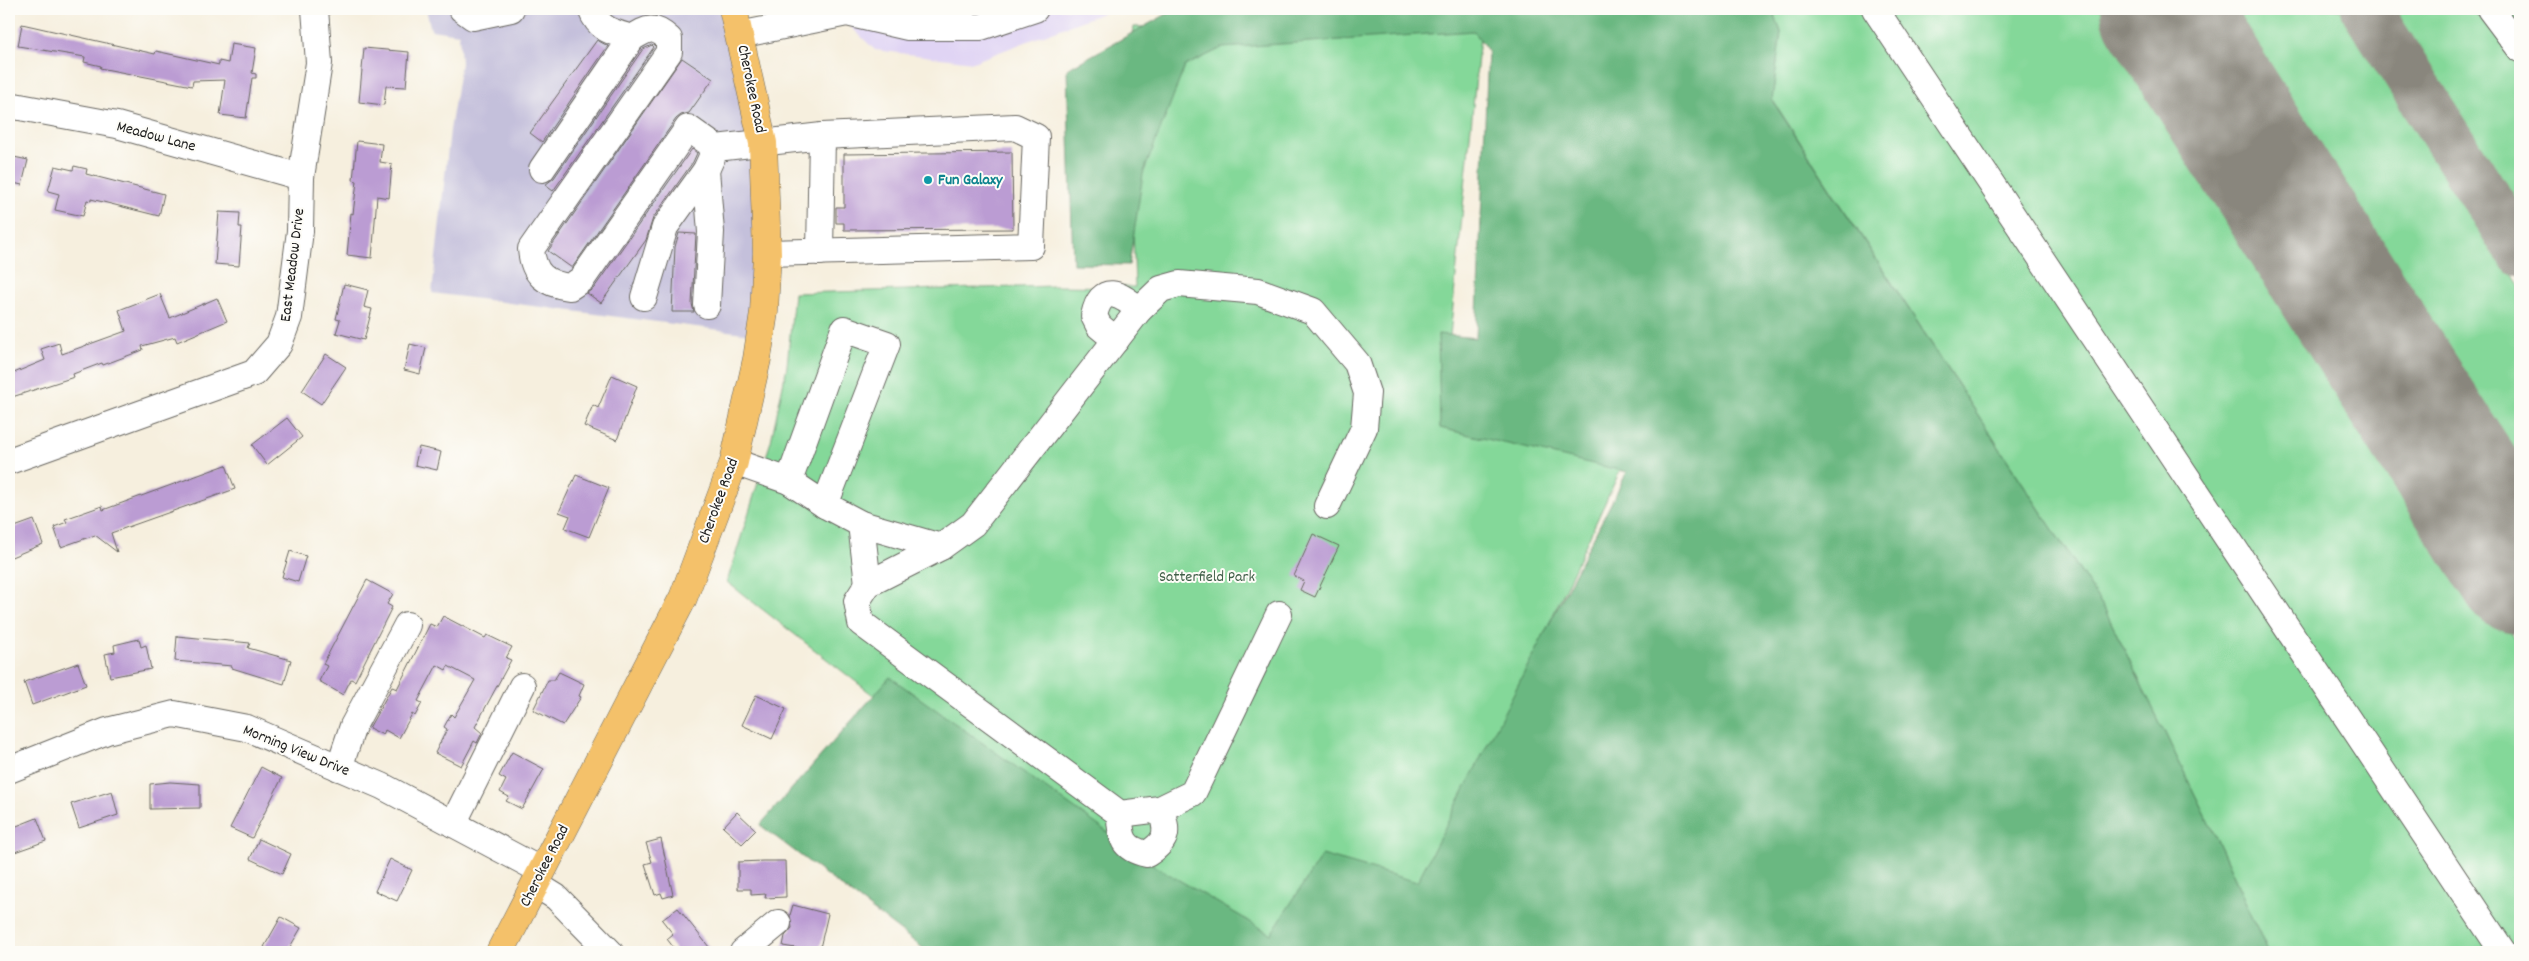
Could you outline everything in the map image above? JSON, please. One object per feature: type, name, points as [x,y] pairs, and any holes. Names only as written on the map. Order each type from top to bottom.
[{"type":"main road","name":"Cherokee Road","points":[[500,952],[683,598],[734,462],[757,359],[764,312],[768,253],[763,143],[733,9]]},
{"type":"street","name":"East Meadow Drive","points":[[9,461],[254,373],[279,344],[290,317],[300,231],[301,177],[320,63],[315,9]]},
{"type":"street","points":[[462,9],[473,17],[511,9]]},
{"type":"street","points":[[591,9],[596,21],[610,32],[632,38]]},
{"type":"street","points":[[740,35],[847,13],[879,15],[908,27],[981,27],[1034,9]]},
{"type":"street","points":[[1875,9],[2503,952]]},
{"type":"street","points":[[2490,9],[2520,49]]},
{"type":"street","points":[[542,170],[632,38],[646,29],[660,31],[669,39],[669,52],[531,249],[532,264],[538,273],[556,285],[570,287],[582,279],[688,128],[711,159],[711,232],[707,305]]},
{"type":"street","name":"Meadow Lane","points":[[9,106],[117,125],[301,177]]},
{"type":"street","points":[[644,297],[665,227],[711,159],[763,143],[822,136],[1015,127],[1036,137],[1032,246],[768,253]]},
{"type":"street","points":[[820,252],[822,136]]},
{"type":"street","points":[[1278,614],[1193,793],[1160,809],[1120,814],[861,623],[857,601],[868,584],[941,547],[973,524],[1139,310],[1161,289],[1179,284],[1258,291],[1313,311],[1357,363],[1367,392],[1364,428],[1326,506]]},
{"type":"street","points":[[1116,340],[1100,326],[1094,316],[1096,306],[1104,296],[1114,293],[1124,296],[1139,310]]},
{"type":"street","points":[[789,481],[844,329],[887,344],[825,505]]},
{"type":"street","points":[[734,462],[789,481],[825,505],[861,524],[941,547]]},
{"type":"street","points":[[861,524],[868,584]]},
{"type":"street","points":[[339,768],[353,726],[407,624]]},
{"type":"street","points":[[453,824],[522,686]]},
{"type":"street","name":"Morning View Drive","points":[[9,770],[107,731],[174,714],[246,728],[382,786],[453,824],[539,877],[610,952]]},
{"type":"street","points":[[1120,814],[1120,829],[1124,843],[1134,851],[1147,854],[1160,846],[1167,833],[1160,809]]},
{"type":"street","points":[[743,952],[778,923]]},
{"type":"shaded area","points":[[426,9],[720,9],[747,124],[756,189],[751,334],[432,293],[450,130],[461,63],[459,34],[431,30]]},
{"type":"shaded area","points":[[843,9],[1113,9],[973,62],[875,50],[850,26]]},
{"type":"green space","points":[[1176,9],[1772,9],[1781,32],[1772,100],[2104,608],[2221,848],[2268,952],[928,952],[760,825],[890,677],[1155,866],[1271,934],[1322,855],[1417,882],[1627,472],[1440,428],[1438,334],[1476,338],[1488,51],[1474,31],[1222,48],[1185,66],[1143,174],[1129,265],[1073,264],[1067,69]]},
{"type":"green space","points":[[1772,9],[2118,9],[2520,647],[2520,952],[2268,952],[2221,848],[2104,608],[1772,99],[1781,32]]},
{"type":"green space","points":[[2213,9],[2346,9],[2520,285],[2520,475],[2510,471],[2499,462]]},
{"type":"green space","points":[[2385,9],[2478,9],[2520,60],[2520,223]]},
{"type":"green space","points":[[2498,9],[2520,9],[2520,37]]},
{"type":"green space","name":"Satterfield Park","points":[[1482,17],[1444,396],[1638,432],[1424,893],[1289,952],[1205,952],[727,582],[771,441],[787,366],[794,293],[1055,286],[1135,287],[1128,78],[1134,27]]},
{"type":"building","points":[[22,24],[155,54],[156,51],[219,65],[219,61],[228,63],[231,44],[256,48],[252,73],[256,74],[256,78],[252,78],[246,118],[220,115],[225,80],[193,81],[192,86],[100,68],[101,66],[84,62],[85,57],[18,46]]},
{"type":"building","points":[[597,40],[608,46],[542,142],[530,133]]},
{"type":"building","points":[[652,45],[654,47],[553,191],[545,185],[554,178],[643,49]]},
{"type":"building","points":[[364,48],[409,52],[406,87],[386,86],[384,105],[359,102]]},
{"type":"building","points":[[682,58],[713,79],[689,113],[681,115],[676,119],[572,268],[548,251]]},
{"type":"building","points":[[357,141],[382,144],[380,162],[392,164],[389,198],[377,196],[372,258],[347,255],[351,213],[353,214],[357,181],[353,180]]},
{"type":"building","points":[[692,149],[697,153],[693,162],[653,218],[646,240],[601,303],[587,293],[594,288]]},
{"type":"building","name":"Fun Galaxy","points":[[1012,152],[1013,229],[844,230],[844,223],[836,223],[836,207],[844,207],[844,154]]},
{"type":"building","points":[[9,156],[28,160],[22,185],[9,182]]},
{"type":"building","points":[[55,166],[73,170],[74,166],[87,169],[86,174],[164,194],[159,216],[91,199],[91,201],[87,200],[83,216],[55,210],[59,194],[48,191]]},
{"type":"building","points":[[219,212],[240,213],[239,227],[242,227],[239,266],[215,264]]},
{"type":"building","points":[[679,233],[696,234],[692,304],[694,312],[672,312],[675,247]]},
{"type":"building","points":[[344,284],[368,290],[364,307],[372,309],[364,340],[336,333],[340,320],[336,319]]},
{"type":"building","points":[[160,294],[170,318],[217,298],[227,321],[177,342],[175,337],[142,346],[143,350],[73,374],[74,377],[9,398],[9,375],[45,360],[41,349],[59,343],[62,354],[126,331],[119,310]]},
{"type":"building","points":[[410,344],[426,348],[420,374],[404,370]]},
{"type":"building","points":[[326,354],[346,367],[321,404],[302,391]]},
{"type":"building","points":[[612,375],[637,386],[617,440],[584,426],[593,405],[598,408]]},
{"type":"building","points":[[287,418],[302,437],[267,465],[252,445]]},
{"type":"building","points":[[419,447],[441,452],[437,470],[415,465]]},
{"type":"building","points":[[226,465],[235,489],[111,533],[117,552],[95,535],[61,547],[54,527],[67,522],[65,519],[102,506],[103,510]]},
{"type":"building","points":[[576,475],[609,488],[589,537],[565,528],[570,516],[559,512]]},
{"type":"building","points":[[34,520],[43,544],[9,558],[9,529]]},
{"type":"building","points":[[1313,534],[1339,546],[1315,597],[1300,590],[1304,581],[1294,576]]},
{"type":"building","points":[[290,551],[306,556],[298,582],[282,577]]},
{"type":"building","points":[[367,580],[393,594],[387,604],[392,607],[355,681],[351,679],[343,695],[319,681],[327,666],[323,664]]},
{"type":"building","points":[[443,616],[485,638],[487,635],[512,647],[506,658],[511,660],[475,727],[482,733],[477,743],[474,741],[461,766],[435,753],[447,729],[444,727],[451,714],[454,717],[475,680],[448,666],[446,670],[437,665],[418,701],[422,703],[415,716],[412,714],[399,738],[385,730],[383,735],[369,728],[392,687],[397,689],[430,624],[437,627]]},
{"type":"building","points":[[177,636],[250,643],[248,648],[291,660],[284,684],[232,668],[232,666],[175,661]]},
{"type":"building","points":[[139,639],[141,647],[146,645],[151,669],[110,677],[105,654],[115,652],[114,645]]},
{"type":"building","points":[[78,663],[86,685],[32,705],[24,682]]},
{"type":"building","points":[[559,672],[584,684],[579,696],[581,697],[563,725],[533,710],[548,680],[554,680]]},
{"type":"building","points":[[756,695],[786,709],[772,739],[742,725]]},
{"type":"building","points":[[512,752],[544,769],[522,809],[506,801],[509,797],[500,792],[506,780],[499,776]]},
{"type":"building","points":[[261,767],[282,778],[252,838],[230,828]]},
{"type":"building","points":[[170,782],[200,784],[200,808],[150,809],[150,784]]},
{"type":"building","points":[[112,791],[118,815],[79,828],[71,804]]},
{"type":"building","points":[[737,812],[756,830],[742,844],[723,827]]},
{"type":"building","points":[[37,818],[46,841],[9,854],[9,829]]},
{"type":"building","points":[[259,839],[291,854],[282,874],[250,859]]},
{"type":"building","points":[[661,839],[673,895],[663,898],[661,893],[655,895],[645,864],[652,862],[646,843]]},
{"type":"building","points":[[390,859],[412,870],[397,901],[375,891]]},
{"type":"building","points":[[785,861],[786,897],[765,898],[766,894],[751,895],[751,889],[738,889],[738,862]]},
{"type":"building","points":[[793,905],[828,914],[819,952],[783,946],[785,936],[792,928],[790,915]]},
{"type":"building","points":[[678,908],[713,952],[677,952],[667,939],[673,934],[662,920]]},
{"type":"building","points":[[281,917],[301,928],[287,952],[273,952],[264,947]]},
{"type":"taxiway","points":[[2366,9],[2520,251]]},
{"type":"taxiway","points":[[2487,520],[2520,504]]},
{"type":"runway","points":[[2163,9],[2520,572]]},
{"type":"place","name":"Fun Galaxy","points":[[928,180]]}]
